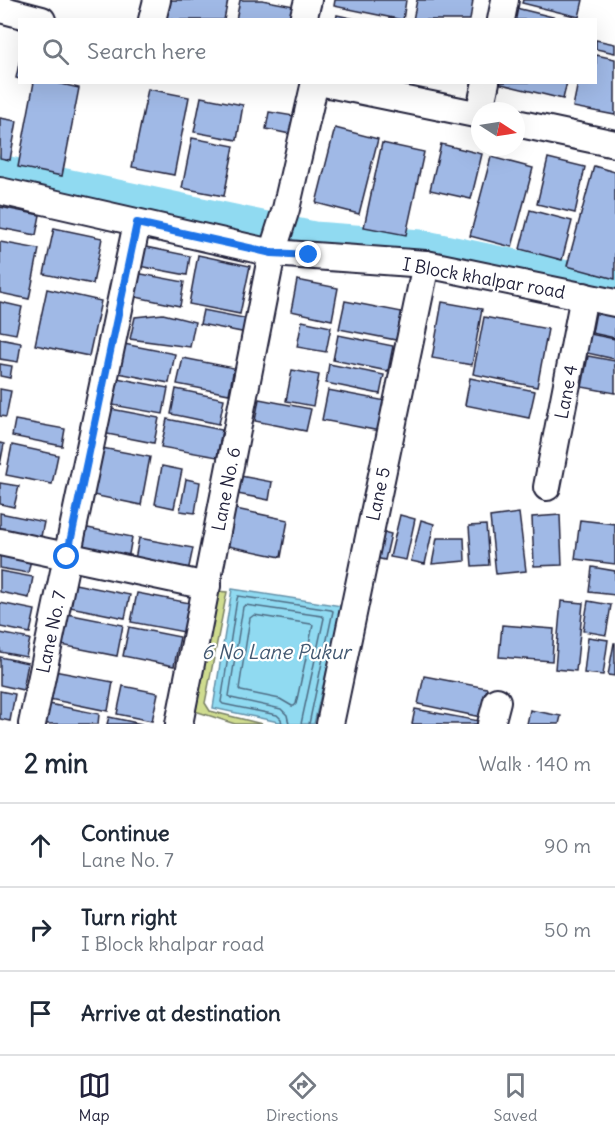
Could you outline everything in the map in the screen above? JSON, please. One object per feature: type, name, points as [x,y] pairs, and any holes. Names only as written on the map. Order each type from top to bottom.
[{"type":"street","points":[[152,18],[157,0]]},
{"type":"street","points":[[304,18],[308,0]]},
{"type":"street","points":[[501,18],[505,0]]},
{"type":"street","points":[[0,9],[34,18]]},
{"type":"street","name":"Lane No. 6","points":[[179,724],[272,253],[286,209],[317,84]]},
{"type":"street","points":[[327,84],[471,113]]},
{"type":"street","points":[[482,102],[486,84]]},
{"type":"street","points":[[525,125],[615,144]]},
{"type":"street","name":"I Block khalpar road","points":[[0,191],[272,253],[426,264],[615,303]]},
{"type":"street","name":"Lane No. 7","points":[[32,724],[137,223]]},
{"type":"street","name":"Lane 5","points":[[330,724],[426,264]]},
{"type":"street","name":"Lane 4","points":[[547,487],[584,296]]},
{"type":"street","points":[[0,542],[207,586]]},
{"type":"green space","points":[[215,591],[227,592],[205,703],[210,711],[262,724],[235,724],[192,710]]},
{"type":"water","name":"6 No Lane Pukur","points":[[232,589],[342,606],[314,724],[288,724],[213,708]]},
{"type":"building","points":[[161,0],[228,0],[224,18],[157,16]]},
{"type":"building","points":[[240,0],[262,0],[294,6],[291,18],[236,18]]},
{"type":"building","points":[[335,0],[406,0],[403,18],[334,6]]},
{"type":"building","points":[[417,0],[473,0],[470,18],[413,18]]},
{"type":"building","points":[[523,0],[583,0],[579,17],[522,3]]},
{"type":"building","points":[[512,7],[557,18],[509,18]]},
{"type":"building","points":[[597,40],[615,44],[615,53],[597,49]]},
{"type":"building","points":[[597,55],[615,59],[615,115],[573,107],[578,84],[597,84]]},
{"type":"building","points":[[34,84],[62,84],[79,88],[62,176],[18,167]]},
{"type":"building","points":[[501,84],[567,84],[563,99]]},
{"type":"building","points":[[148,89],[189,97],[174,175],[132,167]]},
{"type":"building","points":[[201,97],[243,105],[237,140],[194,132]]},
{"type":"building","points":[[269,112],[294,116],[290,134],[266,129]]},
{"type":"building","points":[[0,118],[17,121],[10,160],[0,158]]},
{"type":"building","points":[[335,128],[378,139],[359,214],[316,203]]},
{"type":"building","points":[[192,138],[234,146],[224,196],[182,188]]},
{"type":"building","points":[[382,143],[424,152],[406,235],[364,227]]},
{"type":"building","points":[[441,144],[471,151],[471,156],[482,156],[471,199],[430,190]]},
{"type":"building","points":[[491,157],[533,168],[512,247],[470,236]]},
{"type":"building","points":[[548,158],[585,167],[575,213],[537,204]]},
{"type":"building","points":[[594,166],[615,172],[615,279],[567,266]]},
{"type":"building","points":[[0,207],[40,215],[36,235],[0,228]]},
{"type":"building","points":[[530,210],[572,221],[562,260],[520,249]]},
{"type":"building","points":[[54,228],[102,238],[93,284],[44,274]]},
{"type":"building","points":[[0,242],[39,249],[29,299],[0,293]]},
{"type":"building","points":[[136,245],[190,256],[187,275],[133,265]]},
{"type":"building","points":[[198,255],[250,266],[240,314],[189,304]]},
{"type":"building","points":[[131,272],[184,282],[180,306],[126,295]]},
{"type":"building","points":[[297,280],[338,288],[332,320],[291,311]]},
{"type":"building","points":[[47,289],[101,301],[89,356],[35,345]]},
{"type":"building","points":[[345,301],[402,312],[396,340],[339,329]]},
{"type":"building","points":[[0,302],[22,307],[16,334],[0,331]]},
{"type":"building","points":[[442,302],[482,309],[472,365],[432,358]]},
{"type":"building","points":[[203,310],[249,319],[247,333],[200,324]]},
{"type":"building","points":[[596,312],[615,317],[615,338],[592,333]]},
{"type":"building","points":[[163,314],[195,322],[190,347],[130,339],[135,317]]},
{"type":"building","points":[[484,317],[548,329],[537,387],[473,374]]},
{"type":"building","points":[[302,321],[331,327],[326,352],[297,347]]},
{"type":"building","points":[[590,334],[615,339],[615,359],[587,353]]},
{"type":"building","points":[[338,335],[393,346],[388,371],[333,360]]},
{"type":"building","points":[[0,339],[21,343],[18,362],[0,359]]},
{"type":"building","points":[[119,343],[175,354],[169,383],[113,372]]},
{"type":"building","points":[[588,356],[615,361],[615,393],[582,387]]},
{"type":"building","points":[[183,358],[234,368],[229,394],[177,384]]},
{"type":"building","points":[[0,364],[12,366],[10,378],[0,376]]},
{"type":"building","points":[[329,364],[384,375],[380,394],[326,383]]},
{"type":"building","points":[[292,370],[319,375],[313,406],[286,401]]},
{"type":"building","points":[[112,377],[168,388],[163,414],[107,404]]},
{"type":"building","points":[[470,378],[535,391],[529,418],[465,405]]},
{"type":"building","points":[[0,389],[11,391],[6,417],[0,416]]},
{"type":"building","points":[[176,389],[224,399],[219,424],[171,414]]},
{"type":"building","points":[[328,390],[386,401],[380,431],[322,420]]},
{"type":"building","points":[[259,399],[311,409],[306,431],[255,421]]},
{"type":"building","points":[[106,408],[159,418],[154,443],[102,433]]},
{"type":"building","points":[[167,419],[222,430],[217,457],[161,447]]},
{"type":"building","points":[[15,420],[65,429],[62,446],[12,436]]},
{"type":"building","points":[[0,443],[4,444],[0,465]]},
{"type":"building","points":[[12,445],[58,455],[52,484],[6,475]]},
{"type":"building","points":[[102,448],[150,457],[141,505],[93,495]]},
{"type":"building","points":[[162,466],[182,470],[174,508],[155,504]]},
{"type":"building","points":[[235,475],[272,482],[269,500],[232,493]]},
{"type":"building","points":[[186,479],[200,482],[195,513],[180,511]]},
{"type":"building","points":[[0,483],[19,486],[14,507],[0,504]]},
{"type":"building","points":[[231,508],[288,520],[281,557],[223,545]]},
{"type":"building","points":[[0,513],[44,522],[39,546],[0,538]]},
{"type":"building","points":[[519,513],[526,571],[496,574],[490,517]]},
{"type":"building","points":[[400,515],[415,519],[406,560],[390,557]]},
{"type":"building","points":[[560,515],[562,565],[534,566],[532,517]]},
{"type":"building","points":[[421,520],[434,524],[425,564],[411,561]]},
{"type":"building","points":[[580,520],[615,524],[615,564],[575,559]]},
{"type":"building","points":[[486,525],[489,565],[472,566],[469,526]]},
{"type":"building","points":[[83,527],[132,537],[127,565],[78,555]]},
{"type":"building","points":[[376,530],[391,534],[385,560],[371,557]]},
{"type":"building","points":[[139,538],[193,548],[186,581],[133,570]]},
{"type":"building","points":[[437,538],[464,538],[465,561],[432,564]]},
{"type":"building","points":[[0,545],[33,551],[28,573],[0,568]]},
{"type":"building","points":[[592,567],[615,571],[615,595],[589,592]]},
{"type":"building","points":[[0,571],[33,577],[29,598],[0,592]]},
{"type":"building","points":[[75,584],[130,595],[125,618],[70,607]]},
{"type":"building","points":[[137,593],[190,603],[184,632],[131,622]]},
{"type":"building","points":[[561,601],[583,603],[576,671],[555,669]]},
{"type":"building","points":[[588,601],[611,605],[606,635],[583,631]]},
{"type":"building","points":[[0,603],[35,610],[30,633],[0,627]]},
{"type":"building","points":[[67,614],[123,625],[117,656],[61,645]]},
{"type":"building","points":[[502,625],[554,629],[552,661],[499,657]]},
{"type":"building","points":[[129,627],[180,637],[174,666],[123,656]]},
{"type":"building","points":[[0,633],[30,639],[26,657],[0,652]]},
{"type":"building","points":[[588,637],[608,640],[603,675],[584,673]]},
{"type":"building","points":[[615,643],[615,676],[608,675]]},
{"type":"building","points":[[0,657],[28,663],[23,690],[0,685]]},
{"type":"building","points":[[54,671],[113,682],[108,711],[49,699]]},
{"type":"building","points":[[424,676],[487,688],[481,717],[418,704]]},
{"type":"building","points":[[123,686],[158,693],[152,721],[117,714]]},
{"type":"building","points":[[0,691],[15,694],[10,721],[0,719]]},
{"type":"building","points":[[49,704],[99,714],[98,724],[45,724]]},
{"type":"building","points":[[415,709],[479,721],[478,724],[412,724]]},
{"type":"building","points":[[530,710],[561,716],[559,724],[527,724]]},
{"type":"building","points":[[109,717],[142,724],[107,724]]},
{"type":"waterway","points":[[0,168],[314,235],[421,243],[615,284]]},
{"type":"route","points":[[67,557],[137,223],[272,253],[309,255]]}]
